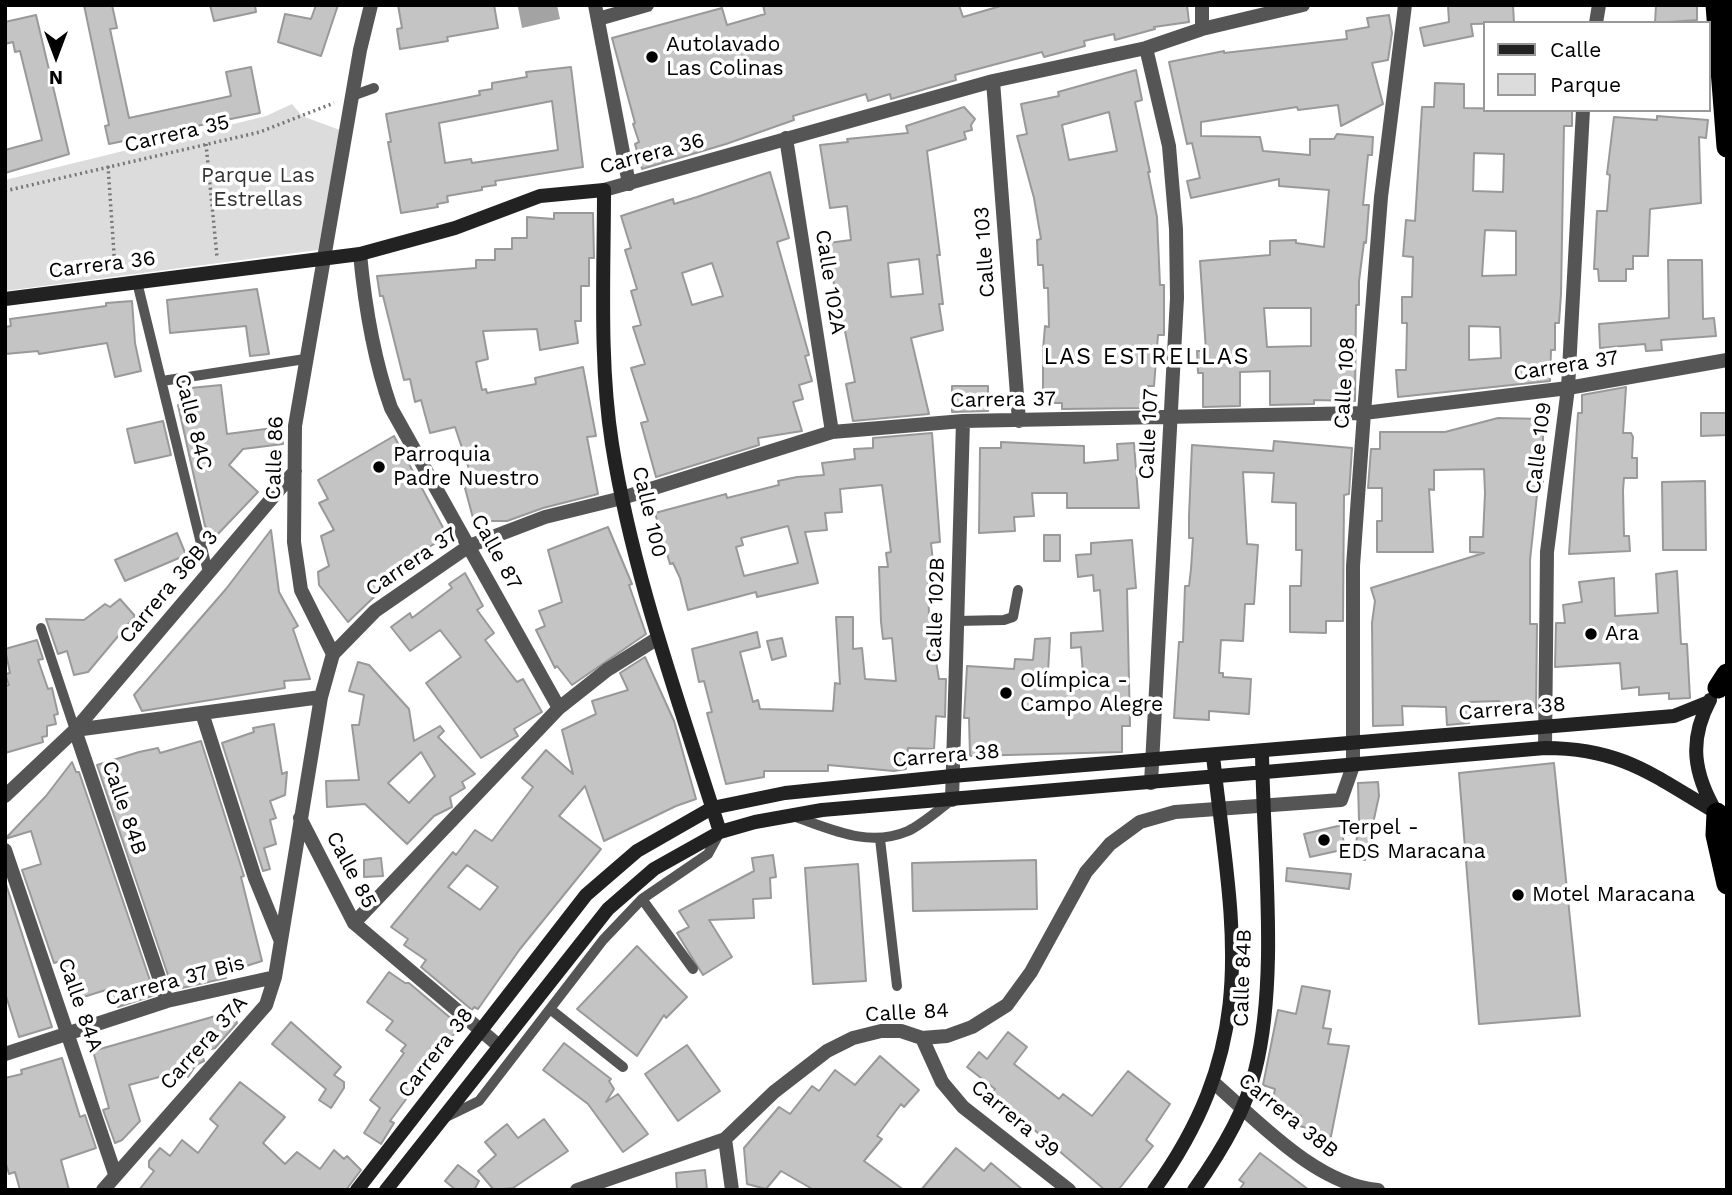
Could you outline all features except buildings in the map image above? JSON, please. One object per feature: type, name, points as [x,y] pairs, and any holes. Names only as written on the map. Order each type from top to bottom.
[{"type":"highway","points":[[1716,5],[1727,147]]},
{"type":"highway","points":[[1722,818],[1716,835],[1727,884]]},
{"type":"main road","name":"Carrera 36","points":[[5,299],[360,254],[455,228],[540,196],[604,190]]},
{"type":"main road","name":"Calle 100","points":[[604,190],[604,326],[611,441],[622,498],[659,638],[720,832]]},
{"type":"main road","name":"Carrera 38","points":[[357,1190],[586,895],[637,851],[712,808],[785,793],[952,776],[1674,716],[1720,686]]},
{"type":"main road","points":[[1720,686],[1698,730],[1696,759],[1702,788],[1722,818]]},
{"type":"main road","name":"Carrera 38","points":[[386,1190],[608,908],[654,869],[720,832],[791,815],[1545,748],[1600,752],[1625,761],[1651,772],[1722,818]]},
{"type":"main road","name":"Calle 84B","points":[[1194,1190],[1243,1108],[1262,1037],[1267,977],[1262,751]]},
{"type":"main road","name":"Calle 84B","points":[[1154,1190],[1197,1120],[1214,1083],[1226,1037],[1234,955],[1213,756]]},
{"type":"street","points":[[325,259],[352,96],[371,5]]},
{"type":"street","points":[[629,184],[593,16],[647,5]]},
{"type":"street","points":[[1202,5],[1202,29]]},
{"type":"street","name":"Carrera 36","points":[[604,190],[993,81],[1146,48],[1202,29],[1303,5]]},
{"type":"street","name":"Calle 108","points":[[1263,806],[1341,800],[1353,766],[1353,566],[1381,197],[1405,5]]},
{"type":"street","name":"Calle 107","points":[[1146,48],[1169,146],[1177,229],[1171,419],[1151,783]]},
{"type":"street","name":"Calle 103","points":[[993,81],[1019,421]]},
{"type":"street","name":"Calle 109","points":[[1545,748],[1547,552],[1568,388],[1583,112]]},
{"type":"street","name":"Calle 102A","points":[[786,138],[832,432]]},
{"type":"street","name":"Calle 87","points":[[360,254],[369,325],[379,374],[391,408],[559,708]]},
{"type":"street","name":"Calle 86","points":[[325,259],[295,426],[294,542],[301,590],[333,653]]},
{"type":"street","name":"Carrera 37","points":[[333,653],[375,611],[469,546],[545,517],[622,498],[832,432],[963,421],[1364,414],[1568,388],[1727,360]]},
{"type":"street","name":"Calle 102B","points":[[952,800],[963,421]]},
{"type":"street","name":"Carrera 36B 3","points":[[75,730],[295,471]]},
{"type":"street","points":[[354,923],[559,708],[607,670],[659,638]]},
{"type":"street","name":"Calle 85","points":[[333,653],[321,697],[300,818],[354,923],[498,1045]]},
{"type":"street","points":[[5,796],[75,730],[321,697]]},
{"type":"street","points":[[202,713],[255,878],[280,939]]},
{"type":"street","name":"Calle 84B","points":[[75,730],[167,1001]]},
{"type":"street","name":"Calle 84","points":[[577,1190],[725,1139],[774,1092],[827,1051],[853,1038],[881,1031],[901,1031],[922,1038],[947,1035],[972,1027],[1007,1005],[1031,972],[1086,873],[1110,844],[1140,822],[1175,812],[1263,806]]},
{"type":"street","name":"Carrera 37A","points":[[103,1190],[266,1005],[275,977],[300,818]]},
{"type":"street","name":"Calle 84A","points":[[5,850],[115,1174]]},
{"type":"street","name":"Carrera 37 Bis","points":[[5,1054],[167,1001],[275,977]]},
{"type":"street","name":"Carrera 39","points":[[922,1038],[942,1082],[964,1107],[1069,1190]]},
{"type":"street","name":"Carrera 38B","points":[[1214,1083],[1334,1179],[1358,1188],[1378,1190]]},
{"type":"street","points":[[725,1139],[732,1190]]},
{"type":"lane","points":[[352,96],[374,88]]},
{"type":"lane","name":"Calle 84C","points":[[137,282],[208,572]]},
{"type":"lane","points":[[162,381],[305,359]]},
{"type":"lane","points":[[957,621],[1004,620],[1013,617],[1018,590]]},
{"type":"lane","name":"Calle 84B","points":[[41,628],[75,730]]},
{"type":"lane","points":[[791,815],[850,835],[880,839],[909,831],[952,800]]},
{"type":"lane","points":[[439,1120],[461,1112],[479,1101],[603,940],[642,899],[708,854],[720,832]]},
{"type":"lane","points":[[880,839],[897,986]]},
{"type":"lane","points":[[642,899],[692,969]]},
{"type":"lane","points":[[550,1009],[622,1067]]},
{"type":"path","name":"Carrera 35","points":[[5,191],[260,132],[352,96]]},
{"type":"path","points":[[206,144],[218,272]]},
{"type":"path","points":[[108,166],[116,284]]},
{"type":"green space","name":"Parque Las Estrellas","points":[[292,104],[302,116],[340,130],[318,250],[5,291],[5,180],[266,116]]},
{"type":"shaded area","points":[[557,5],[560,19],[522,28],[518,7]]},
{"type":"place","name":"Autolavado Las Colinas","points":[[652,57]]},
{"type":"place","name":"Parroquia Padre Nuestro","points":[[379,467]]},
{"type":"place","name":"Ara","points":[[1591,634]]},
{"type":"place","name":"Olímpica - Campo Alegre","points":[[1006,693]]},
{"type":"place","name":"Terpel - EDS Maracana","points":[[1324,840]]},
{"type":"place","name":"Motel Maracana","points":[[1518,895]]},
{"type":"district","name":"LAS ESTRELLAS","points":[[1147,357]]}]
